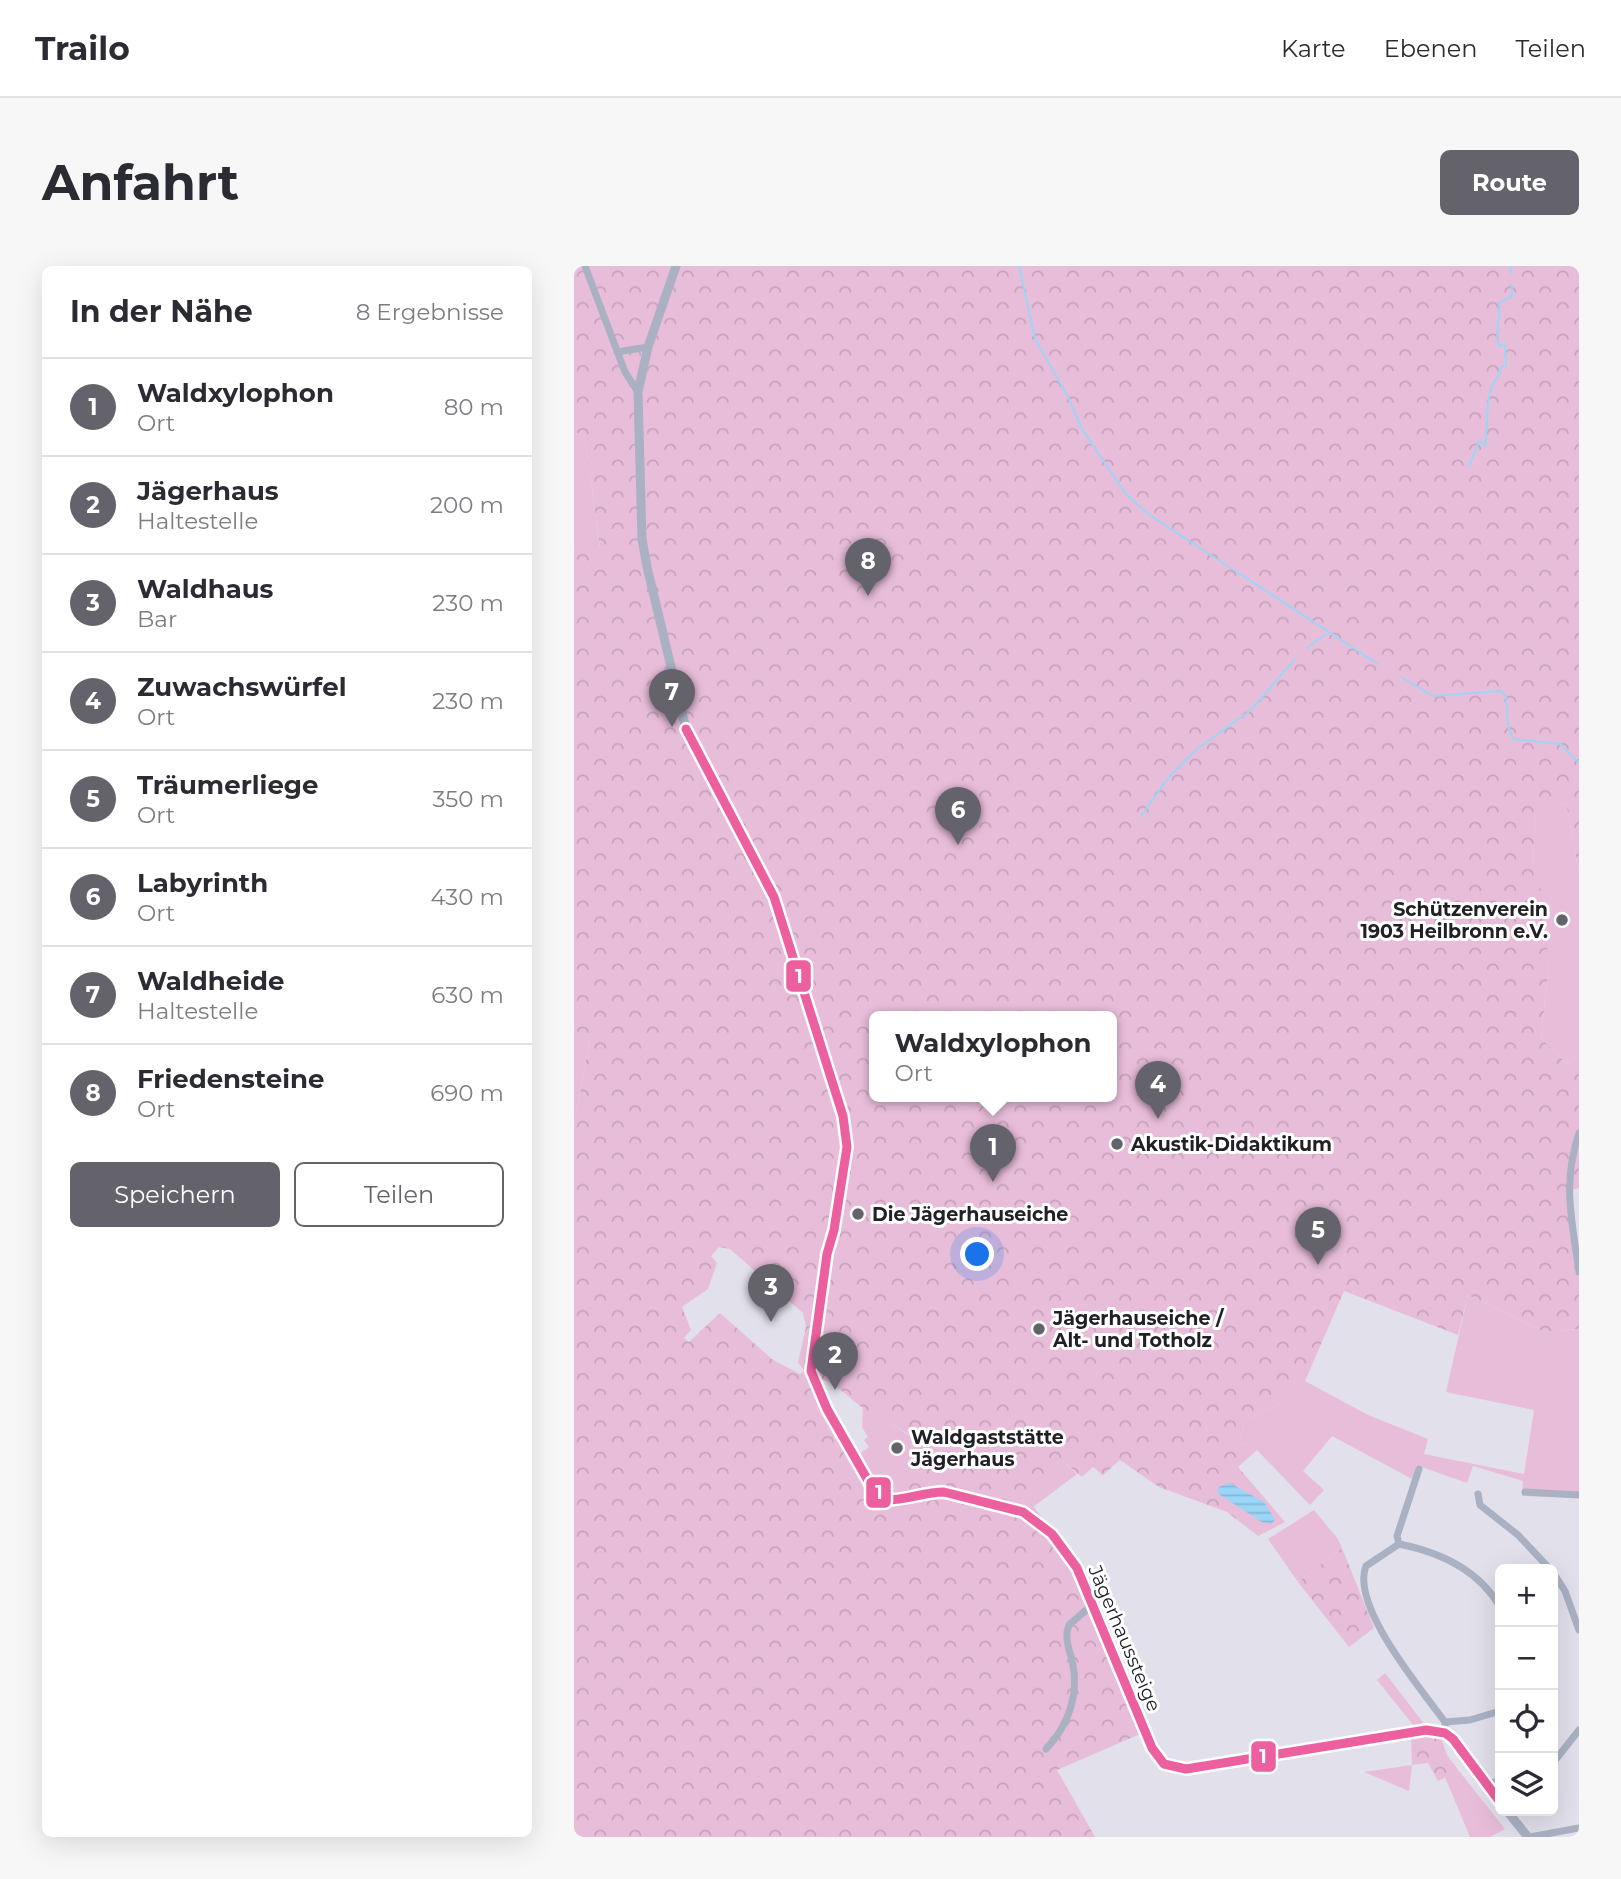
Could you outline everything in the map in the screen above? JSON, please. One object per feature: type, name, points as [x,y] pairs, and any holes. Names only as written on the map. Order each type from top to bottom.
[{"type":"street","points":[[585,266],[625,372],[638,393]]},
{"type":"street","points":[[638,393],[648,347],[676,266]]},
{"type":"street","points":[[617,352],[648,347]]},
{"type":"street","name":"Jägerhaussteige","points":[[638,393],[642,539],[686,729],[778,907],[846,1128],[844,1176],[827,1254],[812,1376],[827,1409],[876,1493],[897,1501],[944,1492],[1032,1517],[1052,1534],[1070,1556],[1093,1604],[1149,1741],[1164,1764],[1186,1769],[1426,1730],[1445,1733]]},
{"type":"street","points":[[1579,1133],[1569,1163],[1568,1184],[1579,1272]]},
{"type":"street","points":[[1399,1544],[1397,1536],[1419,1469]]},
{"type":"street","points":[[1525,1492],[1579,1494]]},
{"type":"street","points":[[1478,1494],[1480,1504],[1518,1535],[1545,1564]]},
{"type":"street","points":[[1495,1601],[1473,1577],[1450,1560],[1420,1548],[1399,1544],[1366,1566],[1363,1589],[1397,1657],[1445,1722],[1445,1733],[1457,1744],[1495,1796]]},
{"type":"street","points":[[1558,1580],[1565,1591],[1579,1630]]},
{"type":"street","points":[[1046,1749],[1064,1728],[1072,1705],[1074,1675],[1067,1632],[1069,1625],[1093,1604]]},
{"type":"street","points":[[1445,1722],[1470,1720],[1495,1712]]},
{"type":"street","points":[[1558,1756],[1579,1730]]},
{"type":"street","points":[[1486,1784],[1495,1782]]},
{"type":"street","points":[[1511,1816],[1529,1837],[1579,1828]]},
{"type":"green space","points":[[574,266],[1579,266],[1579,874],[1566,802],[1535,808],[1533,873],[1539,875],[1549,965],[1541,1038],[1568,1065],[1579,1053],[1579,1188],[1572,1190],[1579,1256],[1579,1329],[1545,1332],[1468,1295],[1458,1335],[1344,1291],[1305,1381],[1279,1404],[1245,1420],[1239,1442],[1257,1450],[1238,1467],[1285,1522],[1258,1536],[1227,1512],[1159,1487],[1120,1460],[1103,1475],[1093,1467],[1082,1477],[1061,1460],[1026,1497],[1075,1560],[1140,1734],[1057,1770],[1095,1837],[574,1837],[574,1126],[590,1039],[574,1030],[574,552],[600,547],[584,433],[574,433]],"holes":[[[719,1247],[730,1249],[803,1313],[806,1327],[798,1362],[804,1371],[800,1374],[773,1360],[720,1313],[689,1342],[684,1338],[691,1330],[682,1307],[708,1289],[717,1263],[711,1256]],[[816,1378],[838,1388],[863,1408],[905,1432],[942,1449],[928,1465],[910,1459],[903,1478],[894,1485],[882,1482],[870,1472],[848,1442]]]},
{"type":"green space","points":[[584,432],[600,548],[574,552],[574,433]]},
{"type":"green space","name":"Schützenverein 1903 Heilbronn e.V.","points":[[1566,802],[1579,874],[1579,1053],[1568,1065],[1541,1038],[1549,965],[1533,873],[1535,807]]},
{"type":"green space","points":[[574,1030],[590,1039],[574,1126]]},
{"type":"green space","points":[[1468,1295],[1545,1332],[1579,1329],[1579,1498],[1522,1496],[1523,1481],[1473,1466],[1467,1483],[1419,1466],[1414,1480],[1332,1436],[1303,1471],[1324,1490],[1310,1505],[1257,1450],[1239,1442],[1245,1420],[1279,1404],[1305,1381],[1368,1415],[1428,1439],[1424,1454],[1524,1474],[1534,1410],[1446,1392]]},
{"type":"green space","points":[[863,1407],[919,1441],[943,1448],[928,1466],[894,1485],[885,1485],[873,1477],[858,1455],[869,1447],[864,1440],[868,1437],[862,1427]]},
{"type":"green space","points":[[1061,1460],[1077,1474],[1033,1507],[1025,1497]]},
{"type":"green space","points":[[1314,1510],[1338,1539],[1342,1548],[1298,1582],[1268,1539]]},
{"type":"green space","points":[[1342,1548],[1374,1628],[1349,1647],[1298,1582]]},
{"type":"green space","points":[[1385,1673],[1425,1725],[1414,1726],[1377,1680]]},
{"type":"green space","points":[[1425,1732],[1440,1735],[1447,1755],[1459,1771],[1438,1781],[1428,1763],[1412,1765],[1411,1735]]},
{"type":"green space","points":[[1412,1765],[1409,1791],[1364,1772]]},
{"type":"green space","points":[[1459,1771],[1505,1829],[1490,1837],[1470,1837],[1445,1777]]},
{"type":"water","points":[[1230,1483],[1264,1502],[1275,1520],[1271,1524],[1262,1522],[1217,1493],[1219,1487]]},
{"type":"waterway","points":[[1019,266],[1035,339],[1068,397],[1082,429],[1125,493],[1148,514],[1378,664]]},
{"type":"waterway","points":[[1510,266],[1511,273]]},
{"type":"waterway","points":[[1469,466],[1479,441],[1485,446],[1491,389],[1500,374],[1500,368],[1506,365],[1505,344],[1499,346],[1498,341],[1499,303],[1512,296],[1512,285]]},
{"type":"waterway","points":[[1307,648],[1326,634]]},
{"type":"waterway","points":[[1141,816],[1168,778],[1197,749],[1251,710],[1295,659]]},
{"type":"waterway","points":[[1401,677],[1433,696],[1501,691],[1506,696],[1508,726],[1513,739],[1560,744],[1579,763]]},
{"type":"transit line","name":"1","points":[[686,729],[774,897],[843,1116],[847,1147],[834,1230],[827,1254],[811,1371],[827,1409],[870,1484],[887,1500],[944,1492],[1023,1512],[1052,1534],[1077,1568],[1152,1748],[1164,1764],[1186,1769],[1426,1730],[1445,1733],[1453,1739],[1495,1795]]},
{"type":"place","name":"Friedensteine","points":[[868,596]]},
{"type":"place","name":"Waldheide","points":[[672,727]]},
{"type":"place","name":"Labyrinth","points":[[958,845]]},
{"type":"place","name":"Schützenverein 1903 Heilbronn e.V.","points":[[1562,920]]},
{"type":"place","name":"Zuwachswürfel","points":[[1158,1119]]},
{"type":"place","name":"Akustik-Didaktikum","points":[[1117,1144]]},
{"type":"place","name":"Waldxylophon","points":[[993,1182]]},
{"type":"place","name":"Die Jägerhauseiche","points":[[858,1214]]},
{"type":"place","name":"Träumerliege","points":[[1318,1265]]},
{"type":"place","name":"Waldhaus","points":[[771,1322]]},
{"type":"place","name":"Jägerhauseiche / Alt- und Totholz","points":[[1039,1329]]},
{"type":"place","name":"Jägerhaus","points":[[835,1390]]},
{"type":"place","name":"Waldgaststätte Jägerhaus","points":[[897,1448]]}]
